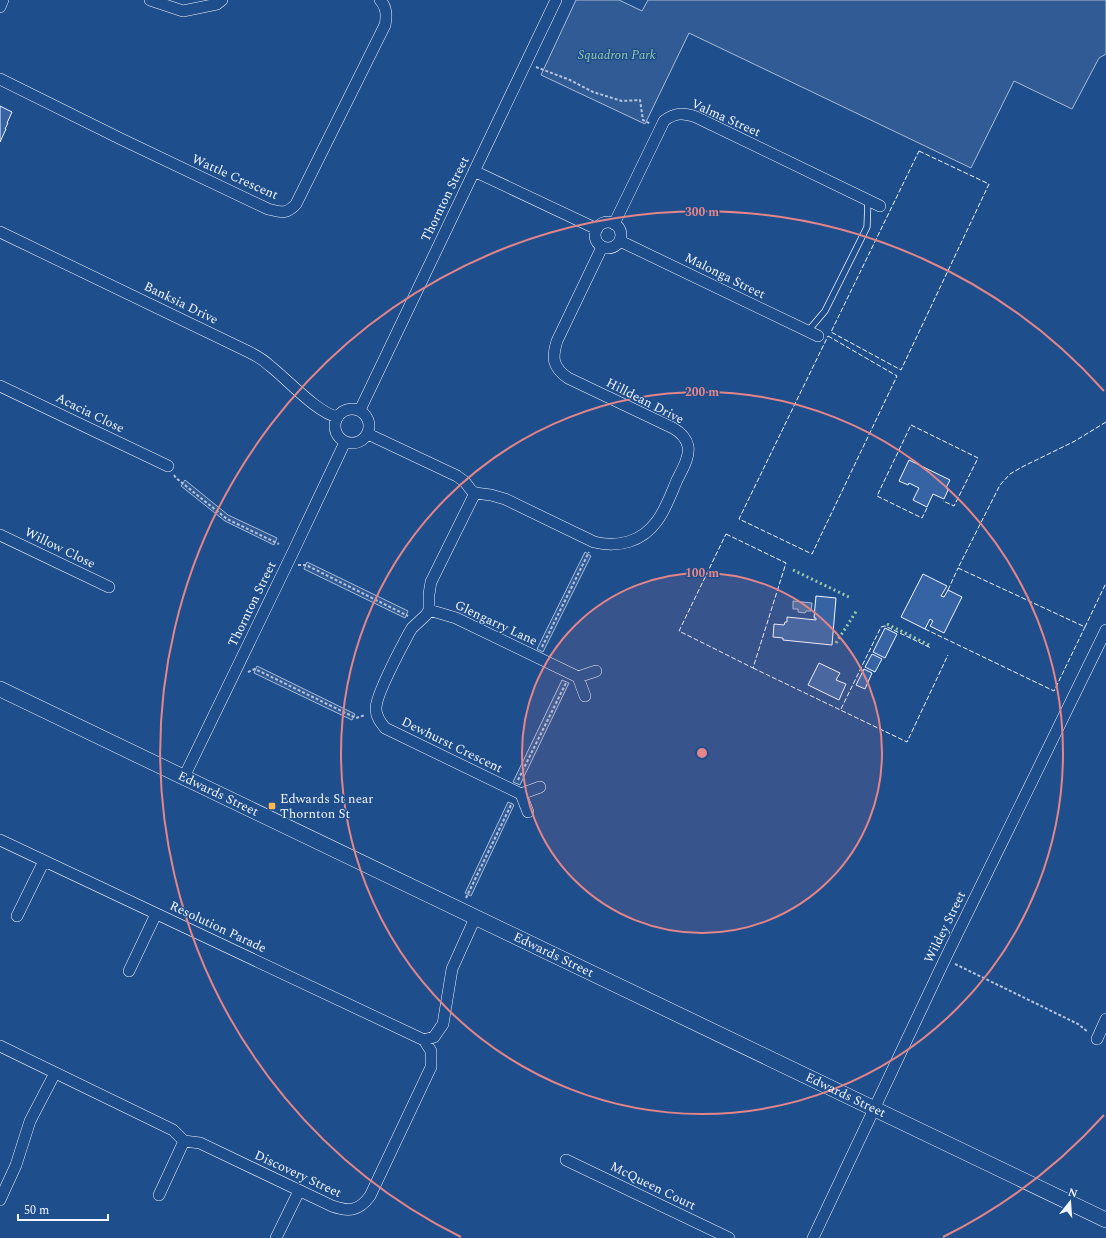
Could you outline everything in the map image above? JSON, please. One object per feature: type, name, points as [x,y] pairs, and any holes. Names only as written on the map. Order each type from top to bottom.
[{"type":"main road","name":"Edwards Street","points":[[0,689],[1106,1220]]},
{"type":"street","points":[[0,7],[3,0]]},
{"type":"street","points":[[150,0],[183,11],[217,4],[222,0]]},
{"type":"street","name":"Wattle Crescent","points":[[0,79],[254,203],[282,213],[290,211],[296,204],[385,25],[387,17],[386,8],[380,0]]},
{"type":"street","name":"Thornton Street","points":[[360,410],[556,0]]},
{"type":"street","name":"Valma Street","points":[[614,224],[664,121],[674,114],[680,113],[696,117],[880,206]]},
{"type":"street","points":[[474,171],[597,229]]},
{"type":"street","points":[[606,223],[614,224],[619,229],[621,237],[620,241],[613,248],[602,247],[596,241],[595,237],[597,229],[599,226],[606,223]]},
{"type":"street","name":"Banksia Drive","points":[[0,232],[255,355],[320,409],[330,416],[338,417]]},
{"type":"street","name":"Malonga Street","points":[[620,241],[813,334]]},
{"type":"street","name":"Hilldean Drive","points":[[475,493],[504,499],[594,542],[608,545],[627,543],[635,540],[651,528],[665,507],[689,453],[685,438],[680,432],[666,424],[568,378],[560,373],[556,367],[554,359],[554,351],[557,340],[602,247]]},
{"type":"street","name":"Acacia Close","points":[[0,386],[168,466]]},
{"type":"street","points":[[345,410],[360,410],[364,413],[370,423],[368,434],[361,442],[350,444],[345,442],[335,431],[338,417],[345,410]]},
{"type":"street","points":[[368,434],[457,476],[475,493],[431,582],[429,610],[409,633],[378,695],[376,712]]},
{"type":"street","name":"Thornton Street","points":[[184,777],[345,442]]},
{"type":"street","name":"Willow Close","points":[[0,535],[109,587]]},
{"type":"street","name":"Glengarry Lane","points":[[429,610],[456,618],[578,677]]},
{"type":"street","name":"Wildey Street","points":[[813,1238],[945,959],[1106,630]]},
{"type":"street","points":[[585,696],[578,677],[596,671]]},
{"type":"street","name":"Dewhurst Crescent","points":[[376,712],[381,723],[390,731],[522,794]]},
{"type":"street","points":[[528,812],[522,794],[540,787]]},
{"type":"street","name":"Resolution Parade","points":[[0,840],[424,1040]]},
{"type":"street","points":[[17,916],[44,861]]},
{"type":"street","points":[[129,971],[156,914]]},
{"type":"street","points":[[424,1040],[434,1037],[443,1024],[452,969],[475,918]]},
{"type":"street","points":[[1096,1039],[1106,1019]]},
{"type":"street","name":"Discovery Street","points":[[184,1141],[200,1143],[332,1206],[345,1210],[359,1207],[370,1196],[431,1067],[431,1051],[424,1040]]},
{"type":"street","points":[[0,1046],[173,1130],[184,1141],[159,1195]]},
{"type":"street","points":[[0,1200],[16,1165],[30,1121],[55,1073]]},
{"type":"street","name":"McQueen Court","points":[[566,1160],[729,1238]]},
{"type":"street","points":[[276,1238],[299,1190]]},
{"type":"lane","points":[[813,334],[867,227],[868,200]]},
{"type":"path","points":[[526,62],[570,80],[593,92],[622,100],[640,100],[643,120],[660,128]]},
{"type":"path","points":[[168,466],[176,478],[227,519],[279,544]]},
{"type":"path","points":[[537,657],[594,542]]},
{"type":"path","points":[[288,561],[294,564],[306,565],[405,614],[417,623]]},
{"type":"path","points":[[236,670],[247,673],[255,669],[356,718],[376,712]]},
{"type":"path","points":[[945,959],[1078,1024],[1096,1039]]},
{"type":"shaded area","points":[[576,0],[619,0],[642,11],[648,0],[1106,0],[1106,54],[1099,58],[1072,109],[1014,81],[971,168],[689,33],[645,124],[541,75]]},
{"type":"shaded area","points":[[185,480],[228,515],[277,538],[274,545],[225,521],[181,486]]},
{"type":"shaded area","points":[[585,552],[591,556],[543,652],[537,649]]},
{"type":"shaded area","points":[[307,562],[408,611],[405,618],[304,569]]},
{"type":"shaded area","points":[[793,601],[812,603],[811,611],[806,611],[805,613],[798,612],[798,609],[793,609]]},
{"type":"shaded area","points":[[257,666],[355,714],[352,720],[254,673]]},
{"type":"shaded area","points":[[562,680],[569,683],[520,785],[513,782]]},
{"type":"shaded area","points":[[508,802],[514,805],[471,896],[465,893]]},
{"type":"building","points":[[0,106],[12,112],[0,142]]},
{"type":"building","points":[[909,460],[950,480],[946,488],[948,490],[944,499],[933,494],[927,507],[913,500],[919,488],[909,483],[908,485],[899,481]]},
{"type":"building","points":[[923,574],[947,586],[941,596],[944,597],[948,590],[962,597],[944,633],[930,626],[933,621],[930,619],[925,629],[901,617]]},
{"type":"building","points":[[816,596],[836,598],[832,645],[783,640],[783,638],[773,637],[774,624],[784,625],[785,622],[787,622],[787,617],[816,620],[816,618],[814,618]]},
{"type":"building","points":[[885,628],[897,634],[885,658],[873,652]]},
{"type":"building","points":[[872,654],[882,659],[875,672],[865,667]]},
{"type":"building","points":[[819,663],[840,673],[836,680],[846,684],[839,700],[808,685]]},
{"type":"building","points":[[864,669],[872,673],[865,689],[856,685]]},
{"type":"hedge","points":[[793,570],[851,598]]},
{"type":"hedge","points":[[836,643],[857,610]]},
{"type":"hedge","points":[[887,624],[931,646]]},
{"type":"fence","points":[[919,151],[989,184],[901,370],[831,332],[919,151]]},
{"type":"fence","points":[[828,336],[897,376],[812,554],[739,519],[828,336]]},
{"type":"fence","points":[[1106,422],[1075,441],[1010,474],[1000,485],[958,568],[1085,627],[1106,583]]},
{"type":"fence","points":[[927,508],[922,518],[877,496],[911,425],[978,458],[954,506],[943,501]]},
{"type":"fence","points":[[726,534],[786,563],[753,668],[679,631],[726,534]]},
{"type":"fence","points":[[948,590],[958,568]]},
{"type":"fence","points":[[841,709],[881,627],[885,626],[931,648]]},
{"type":"fence","points":[[925,629],[1054,691],[1085,627]]},
{"type":"fence","points":[[753,668],[907,742],[948,655]]},
{"type":"place","name":"Edwards St near Thornton St","points":[[272,806]]},
{"type":"park label","name":"Squadron Park","points":[[617,55]]}]
